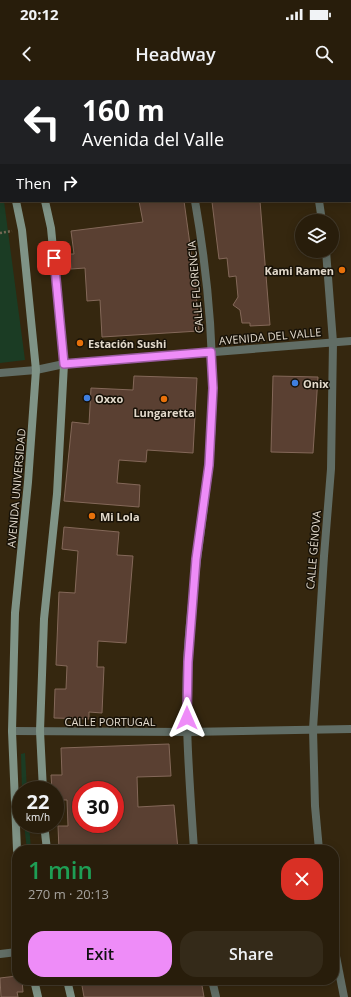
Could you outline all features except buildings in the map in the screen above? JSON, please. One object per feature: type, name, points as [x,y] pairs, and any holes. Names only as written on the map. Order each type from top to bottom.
[{"type":"main road","name":"AVENIDA UNIVERSIDAD","points":[[16,202],[22,230],[36,370],[28,482],[15,613],[12,731],[17,845]]},
{"type":"main road","points":[[42,781],[40,731],[44,619],[57,494],[64,364],[51,228],[45,202]]},
{"type":"main road","points":[[45,833],[46,845]]},
{"type":"main road","points":[[35,985],[38,997]]},
{"type":"main road","points":[[69,985],[71,997]]},
{"type":"street","name":"CALLE FLORENCIA","points":[[194,845],[187,732],[188,655],[196,559],[209,465],[213,388],[204,254],[195,202]]},
{"type":"street","points":[[320,202],[321,214]]},
{"type":"street","name":"CALLE GÉNOVA","points":[[319,845],[315,806],[313,729],[331,470],[333,342],[327,258]]},
{"type":"street","name":"AVENIDA DEL VALLE","points":[[0,373],[36,370],[64,364],[351,340]]},
{"type":"street","name":"CALLE PORTUGAL","points":[[12,731],[187,732],[351,729]]},
{"type":"street","points":[[0,954],[12,953]]},
{"type":"street","points":[[339,972],[344,997]]},
{"type":"street","points":[[213,985],[216,997]]},
{"type":"green space","points":[[0,202],[4,202],[25,360],[0,363]]},
{"type":"green space","points":[[25,753],[27,781],[22,781],[21,754]]},
{"type":"green space","points":[[25,833],[30,833],[31,845],[26,845]]},
{"type":"place","name":"Kami Ramen","points":[[342,270]]},
{"type":"place","name":"Estación Sushi","points":[[80,343]]},
{"type":"place","name":"Onix","points":[[295,383]]},
{"type":"place","name":"Oxxo","points":[[87,398]]},
{"type":"place","name":"Lungaretta","points":[[164,399]]},
{"type":"place","name":"Mi Lola","points":[[92,516]]},
{"type":"route","points":[[54,258],[64,364],[211,352],[213,388],[209,465],[196,559],[188,662],[187,718]]}]
